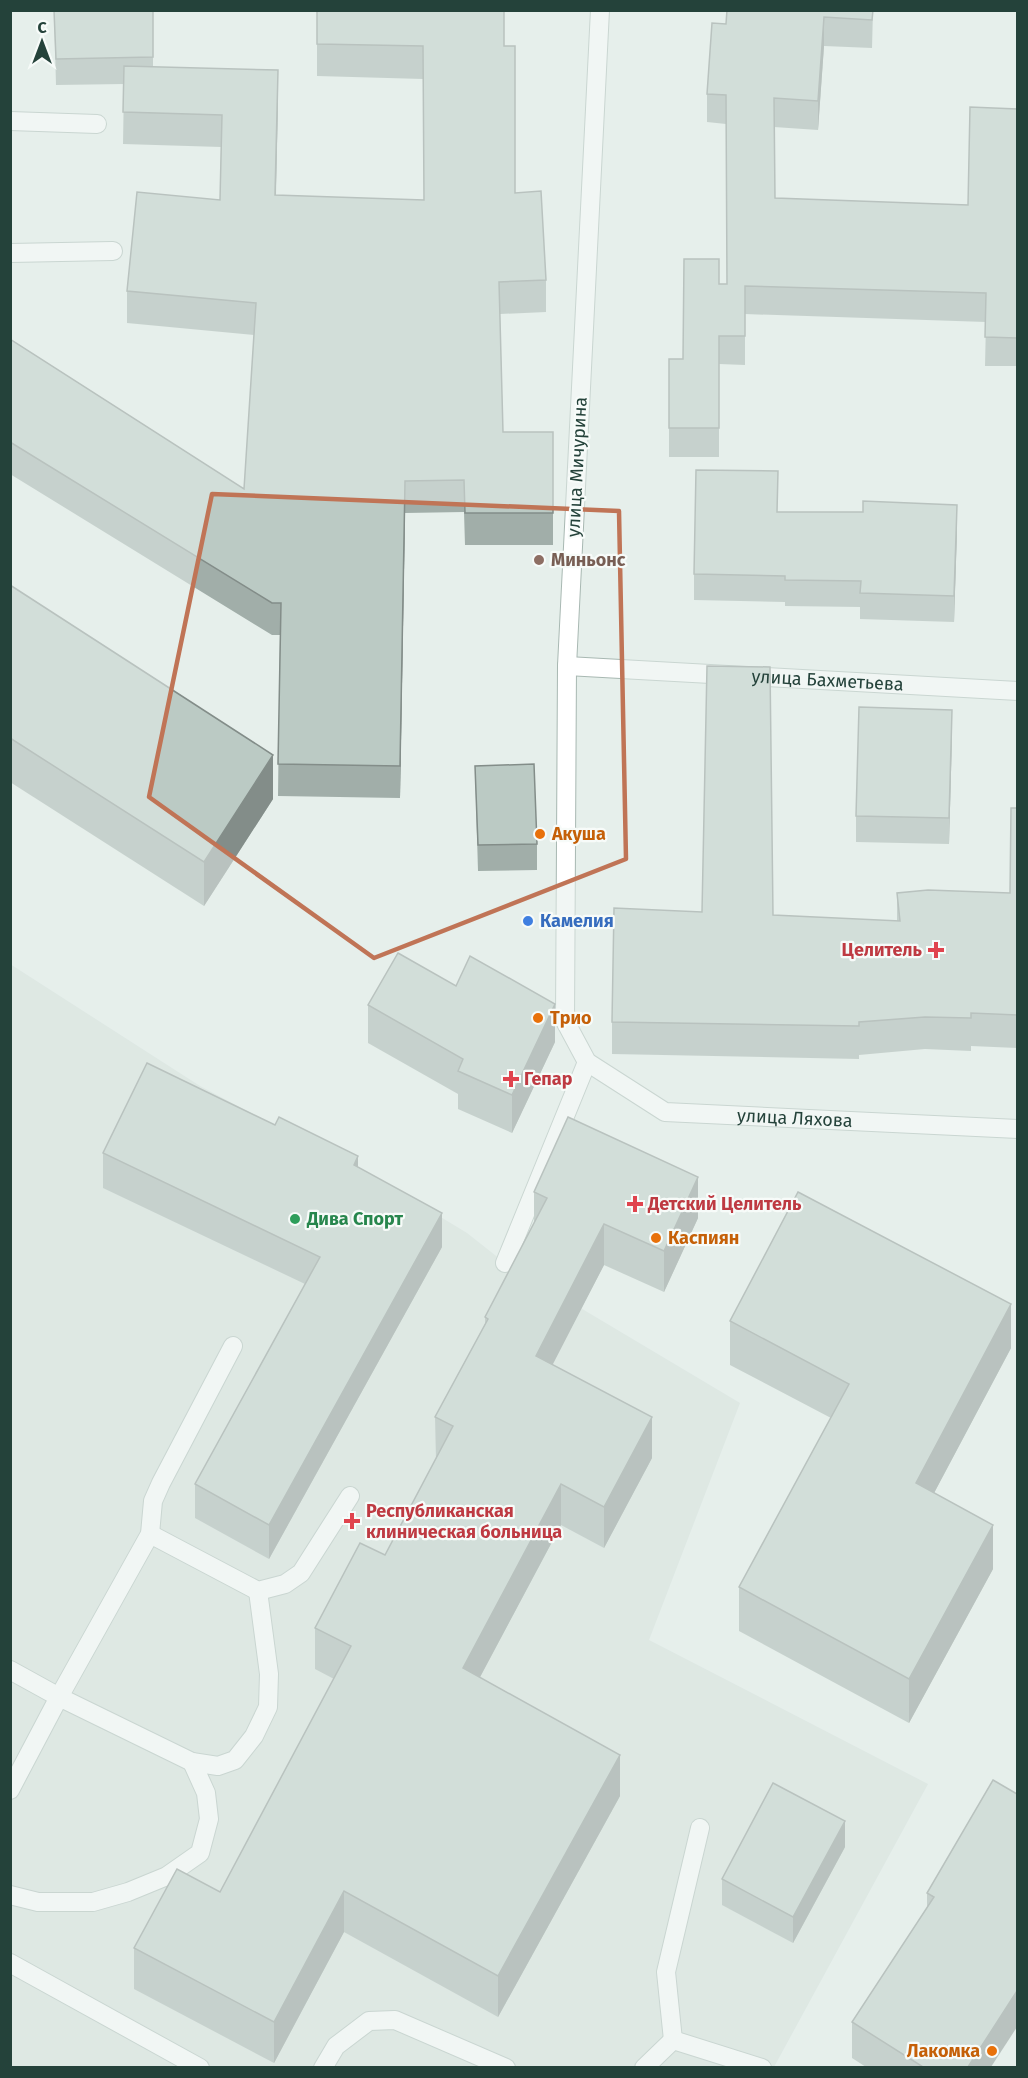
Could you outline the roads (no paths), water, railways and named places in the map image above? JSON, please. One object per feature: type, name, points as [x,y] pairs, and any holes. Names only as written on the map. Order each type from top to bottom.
[{"type":"street","name":"улица Мичурина","points":[[587,1062],[565,1021],[567,666],[600,10]]},
{"type":"street","points":[[10,121],[97,124]]},
{"type":"street","points":[[10,254],[113,251]]},
{"type":"street","name":"улица Бахметьева","points":[[567,666],[1017,691]]},
{"type":"street","points":[[504,1263],[587,1062]]},
{"type":"street","name":"улица Ляхова","points":[[587,1062],[664,1112],[1017,1129]]},
{"type":"street","points":[[10,1790],[59,1696],[150,1534],[153,1501],[233,1346]]},
{"type":"street","points":[[150,1534],[258,1591],[285,1584],[301,1573],[351,1496]]},
{"type":"street","points":[[12,1674],[192,1762],[218,1766],[235,1760],[254,1736],[268,1707],[269,1674],[258,1591]]},
{"type":"street","points":[[10,1895],[38,1902],[93,1902],[128,1892],[167,1876],[200,1853],[209,1819],[206,1793],[192,1762]]},
{"type":"street","points":[[673,2040],[666,1972],[700,1828]]},
{"type":"street","points":[[10,1963],[200,2067]]},
{"type":"street","points":[[323,2067],[336,2046],[369,2021],[395,2020],[506,2067]]},
{"type":"street","points":[[644,2067],[673,2040]]},
{"type":"street","points":[[673,2040],[762,2067]]},
{"type":"place","name":"Миньонс","points":[[539,560]]},
{"type":"place","name":"Акуша","points":[[540,834]]},
{"type":"place","name":"Камелия","points":[[528,921]]},
{"type":"place","name":"Целитель","points":[[936,950]]},
{"type":"place","name":"Трио","points":[[538,1018]]},
{"type":"place","name":"Гепар","points":[[511,1079]]},
{"type":"place","name":"Детский Целитель","points":[[635,1204]]},
{"type":"place","name":"Дива Спорт","points":[[295,1219]]},
{"type":"place","name":"Каспиян","points":[[656,1238]]},
{"type":"place","name":"Республиканская клиническая больница","points":[[352,1521]]},
{"type":"place","name":"Лакомка","points":[[992,2051]]}]
